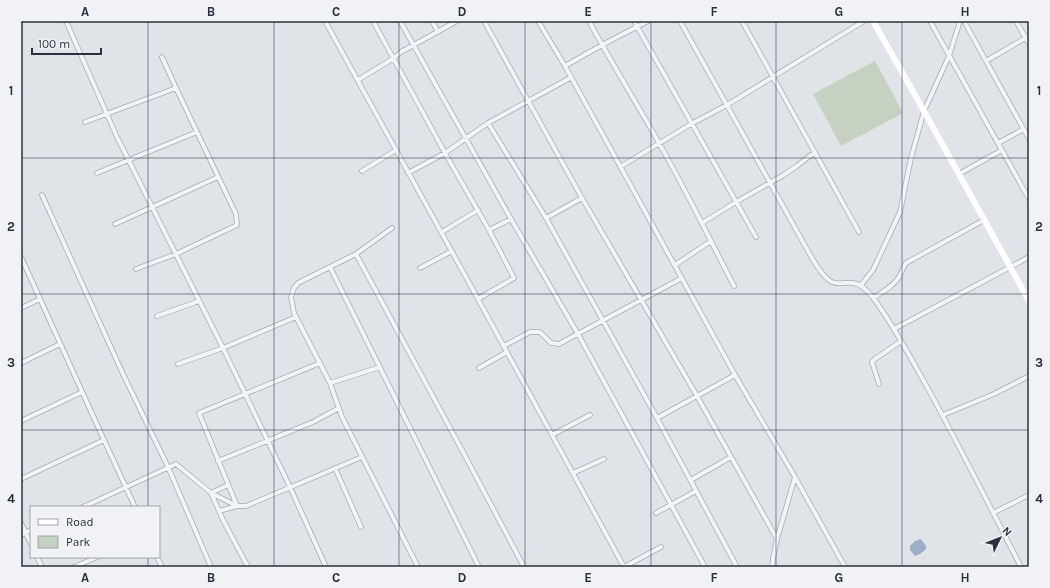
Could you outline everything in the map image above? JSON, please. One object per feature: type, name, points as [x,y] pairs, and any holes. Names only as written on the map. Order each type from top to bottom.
[{"type":"street","points":[[66,21],[129,160],[223,348],[290,487],[326,567]]},
{"type":"street","points":[[325,21],[442,232],[624,567],[661,547]]},
{"type":"street","points":[[373,21],[444,153],[478,210],[514,278],[478,299]]},
{"type":"street","points":[[400,21],[510,219],[578,334],[705,567]]},
{"type":"street","points":[[432,21],[438,32]]},
{"type":"street","points":[[358,80],[394,58],[401,52],[457,21]]},
{"type":"street","points":[[484,21],[582,198],[697,396],[777,539]]},
{"type":"street","points":[[538,21],[565,66],[570,78],[735,374],[845,567]]},
{"type":"street","points":[[589,21],[660,143],[734,286]]},
{"type":"street","points":[[634,21],[756,238]]},
{"type":"street","points":[[565,66],[648,21]]},
{"type":"street","points":[[680,21],[814,264],[832,281],[860,285],[873,298],[894,328],[943,415],[1021,567]]},
{"type":"street","points":[[742,21],[859,232]]},
{"type":"street","points":[[620,167],[691,124],[727,105],[864,21]]},
{"type":"street","points":[[873,21],[1029,301]]},
{"type":"street","points":[[930,21],[1029,199]]},
{"type":"street","points":[[860,285],[873,270],[900,212],[911,158],[924,111],[949,56],[960,21]]},
{"type":"street","points":[[964,21],[1029,139]]},
{"type":"street","points":[[1016,21],[1027,37],[1029,44]]},
{"type":"street","points":[[986,61],[1027,37]]},
{"type":"street","points":[[136,269],[176,254],[237,225],[236,214],[162,57]]},
{"type":"street","points":[[408,173],[444,153],[488,123],[570,78]]},
{"type":"street","points":[[86,122],[176,88]]},
{"type":"street","points":[[488,123],[546,218],[691,480],[737,567]]},
{"type":"street","points":[[998,143],[1024,129]]},
{"type":"street","points":[[97,173],[197,132]]},
{"type":"street","points":[[362,171],[396,150]]},
{"type":"street","points":[[959,174],[1002,150]]},
{"type":"street","points":[[702,223],[797,166],[815,153]]},
{"type":"street","points":[[115,224],[218,177]]},
{"type":"street","points":[[42,195],[123,374],[168,467],[211,567]]},
{"type":"street","points":[[546,218],[582,198]]},
{"type":"street","points":[[442,232],[478,210]]},
{"type":"street","points":[[489,230],[510,219]]},
{"type":"street","points":[[873,298],[893,285],[906,263],[984,220]]},
{"type":"street","points":[[392,228],[356,254],[298,283],[294,288],[291,297],[294,313],[330,383],[342,417],[418,567]]},
{"type":"street","points":[[675,265],[711,242]]},
{"type":"street","points":[[420,268],[452,251]]},
{"type":"street","points":[[356,254],[524,567]]},
{"type":"street","points":[[21,257],[135,506]]},
{"type":"street","points":[[894,328],[1029,257]]},
{"type":"street","points":[[330,267],[479,567]]},
{"type":"street","points":[[504,346],[530,332],[540,332],[551,343],[558,344],[682,278]]},
{"type":"street","points":[[21,308],[40,299]]},
{"type":"street","points":[[157,316],[200,301]]},
{"type":"street","points":[[178,364],[223,348],[296,317]]},
{"type":"street","points":[[879,384],[872,362],[875,358],[901,341]]},
{"type":"street","points":[[21,363],[60,344]]},
{"type":"street","points":[[479,368],[507,352]]},
{"type":"street","points":[[237,506],[199,413],[320,363]]},
{"type":"street","points":[[330,383],[380,367]]},
{"type":"street","points":[[657,418],[735,374]]},
{"type":"street","points":[[943,415],[994,394],[1029,376]]},
{"type":"street","points":[[21,421],[82,392]]},
{"type":"street","points":[[218,461],[313,422],[339,408]]},
{"type":"street","points":[[552,435],[590,415]]},
{"type":"street","points":[[21,479],[104,440]]},
{"type":"street","points":[[219,511],[237,506],[246,506],[362,457]]},
{"type":"street","points":[[691,480],[731,457]]},
{"type":"street","points":[[573,472],[604,459]]},
{"type":"street","points":[[85,506],[176,464],[210,493],[237,506]]},
{"type":"street","points":[[335,468],[361,527]]},
{"type":"street","points":[[772,567],[777,539],[794,477]]},
{"type":"street","points":[[210,493],[228,485]]},
{"type":"street","points":[[656,513],[696,491]]},
{"type":"street","points":[[210,493],[248,567]]},
{"type":"street","points":[[993,513],[1029,495]]},
{"type":"street","points":[[21,523],[23,534],[30,543]]},
{"type":"street","points":[[38,558],[42,567]]},
{"type":"street","points":[[74,567],[95,558]]},
{"type":"street","points":[[158,558],[162,567]]},
{"type":"green space","points":[[875,61],[903,113],[841,146],[813,94]]},
{"type":"water","points":[[921,539],[926,546],[926,549],[915,556],[910,550],[910,546],[915,541]]}]
